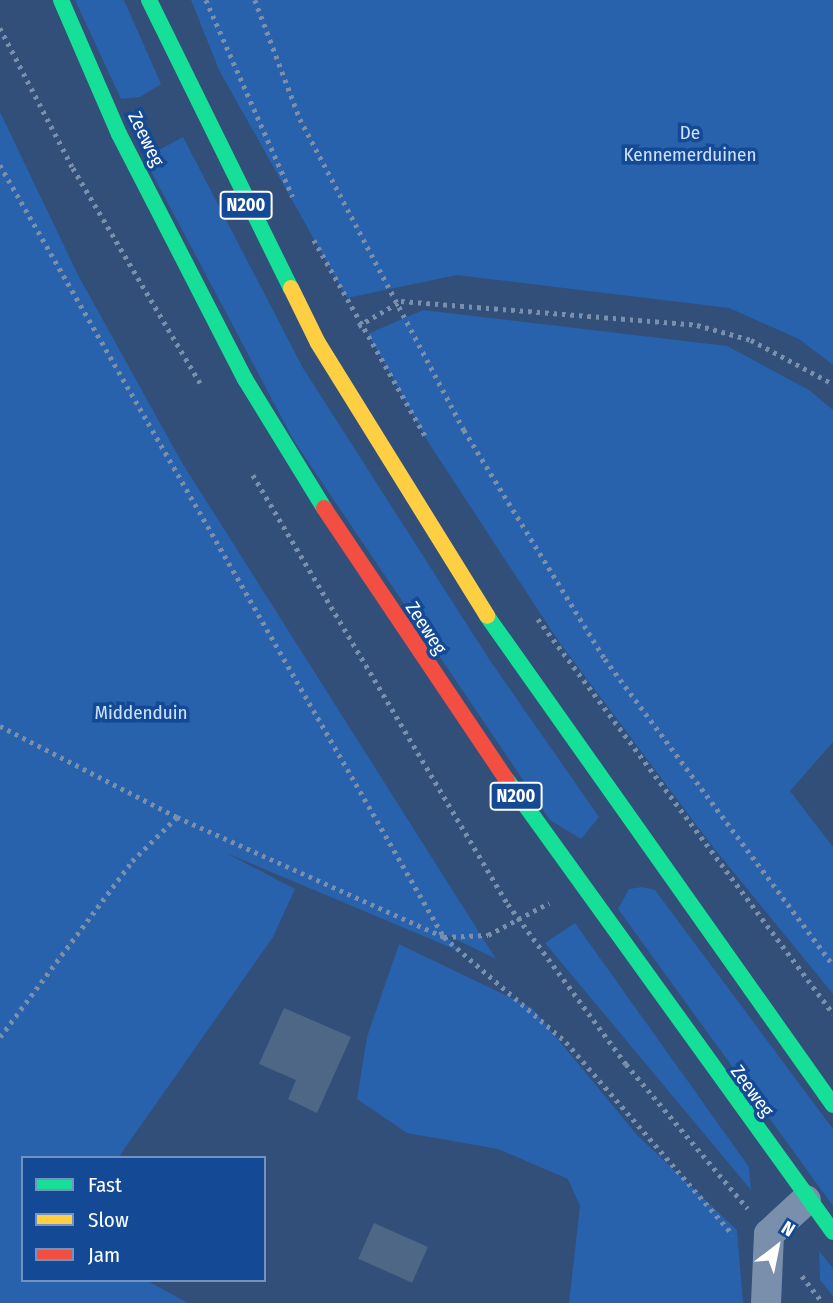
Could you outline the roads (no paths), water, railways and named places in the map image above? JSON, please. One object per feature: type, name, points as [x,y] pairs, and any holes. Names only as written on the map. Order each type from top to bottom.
[{"type":"main road","name":"Zeeweg","points":[[61,0],[119,134],[245,379],[439,687],[806,1200],[833,1232]]},
{"type":"main road","name":"N200","points":[[149,0],[318,343],[516,663],[833,1105]]},
{"type":"street","points":[[765,1290],[769,1234],[806,1200]]},
{"type":"park label","name":"De Kennemerduinen","points":[[690,144]]},
{"type":"park label","name":"Middenduin","points":[[141,713]]}]
